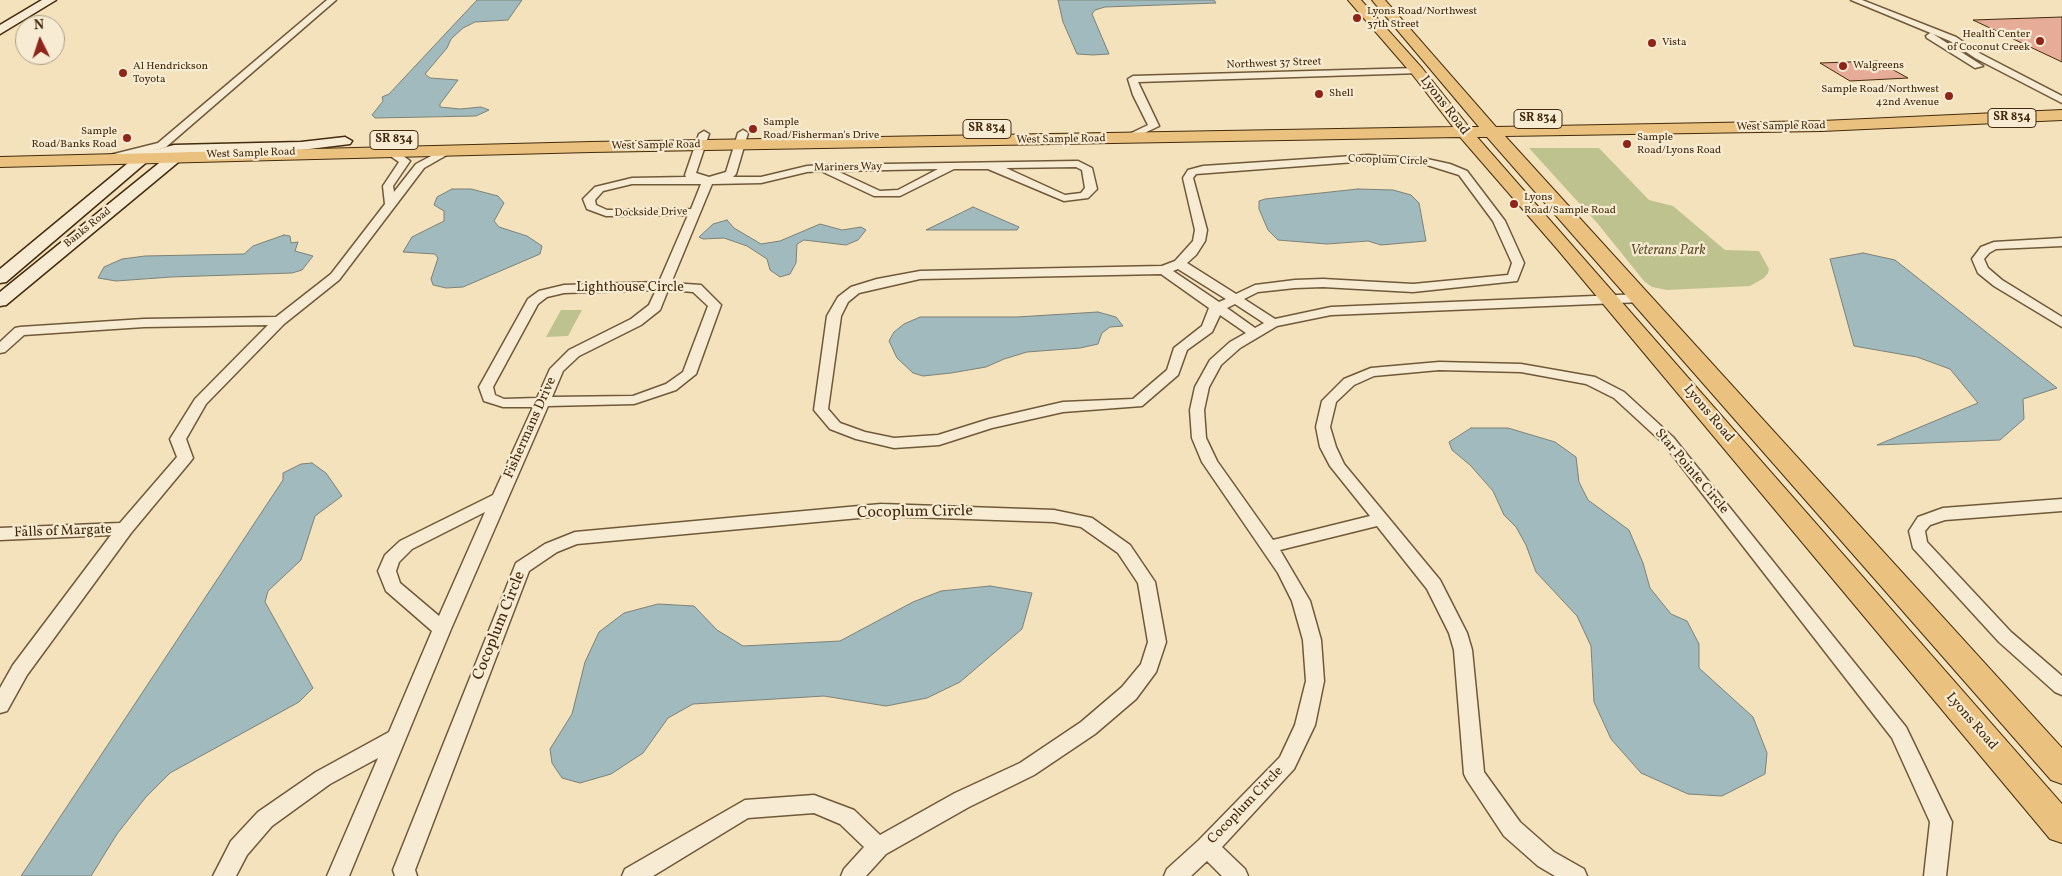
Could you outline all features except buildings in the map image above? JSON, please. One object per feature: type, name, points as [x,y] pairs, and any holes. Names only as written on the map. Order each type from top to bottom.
[{"type":"main road","name":"Lyons Road","points":[[1354,0],[1417,71],[1460,126],[2062,828]]},
{"type":"main road","name":"Lyons Road","points":[[1378,0],[1493,133],[2062,770]]},
{"type":"main road","name":"West Sample Road","points":[[0,148],[345,141],[1124,139],[1460,126],[1482,120],[1846,112],[2059,104]]},
{"type":"main road","name":"West Sample Road","points":[[741,139],[1154,126],[1460,126],[1493,133],[1822,126],[2062,115]]},
{"type":"main road","name":"West Sample Road","points":[[0,162],[448,150],[702,139]]},
{"type":"street","points":[[0,20],[36,0]]},
{"type":"street","points":[[0,30],[50,0]]},
{"type":"street","points":[[103,159],[135,153],[162,144],[332,0]]},
{"type":"street","points":[[1855,0],[1915,24],[1961,57],[2059,104]]},
{"type":"street","name":"Northwest 37 Street","points":[[1154,126],[1138,95],[1133,79],[1417,71]]},
{"type":"street","points":[[1124,139],[1154,126]]},
{"type":"street","points":[[702,139],[690,175],[708,181],[731,174],[741,139]]},
{"type":"street","points":[[144,157],[174,149],[301,146],[345,141]]},
{"type":"street","points":[[0,705],[20,670],[126,529],[186,458],[178,439],[200,402],[279,321],[335,276],[420,166],[448,150]]},
{"type":"street","points":[[390,151],[405,161],[388,186],[390,204]]},
{"type":"street","name":"Banks Road","points":[[0,301],[50,258],[177,156]]},
{"type":"street","name":"Banks Road","points":[[0,278],[144,157]]},
{"type":"street","name":"Cocoplum Circle","points":[[1368,158],[1427,162],[1446,166],[1463,173],[1499,221],[1518,263],[1513,278],[1413,288],[1295,284],[1255,289],[1234,298],[1214,310],[1212,321],[1207,329],[1181,348],[1173,372],[1137,403],[1063,407],[1029,413],[939,440],[894,443],[861,436],[835,426],[821,410],[834,316],[843,300],[855,290],[877,283],[930,274],[1164,270],[1179,264],[1192,252],[1201,230],[1188,178],[1192,172],[1203,169],[1368,158]]},
{"type":"street","name":"Mariners Way","points":[[708,181],[761,180],[807,169],[822,168],[990,165],[1078,164],[1087,168],[1091,189],[1084,196],[1064,198],[990,165]]},
{"type":"street","points":[[822,168],[878,194],[900,194],[953,166]]},
{"type":"street","name":"Dockside Drive","points":[[695,212],[606,213],[591,207],[589,199],[599,190],[632,181],[708,181]]},
{"type":"street","name":"Fishermans Drive","points":[[338,876],[442,628],[540,403],[557,369],[574,354],[636,322],[655,307],[708,181]]},
{"type":"street","points":[[2062,242],[1994,246],[1985,250],[1978,259],[1982,270],[1998,283],[2062,323]]},
{"type":"street","points":[[1179,264],[1273,323]]},
{"type":"street","points":[[1164,270],[1254,333]]},
{"type":"street","name":"Lighthouse Circle","points":[[664,286],[697,288],[715,305],[689,374],[671,387],[634,400],[540,403],[504,403],[489,398],[486,387],[533,302],[543,294],[564,288],[664,286]]},
{"type":"street","name":"Cocoplum Circle","points":[[1175,876],[1207,847],[1287,763],[1305,725],[1315,681],[1312,640],[1301,601],[1284,570],[1210,462],[1199,438],[1197,410],[1202,387],[1215,363],[1235,345],[1273,323],[1331,310],[1642,298]]},
{"type":"street","points":[[0,349],[20,331],[144,323],[279,321]]},
{"type":"street","name":"Star Pointe Circle","points":[[1576,876],[1546,858],[1512,829],[1474,774],[1463,650],[1458,633],[1434,585],[1338,466],[1328,447],[1323,427],[1329,401],[1349,382],[1371,372],[1439,366],[1522,368],[1590,380],[1619,395],[1668,440],[1899,732],[1941,822],[1935,876]]},
{"type":"street","points":[[442,628],[392,586],[387,571],[391,559],[406,545],[499,499]]},
{"type":"street","points":[[2062,506],[1943,514],[1924,521],[1917,530],[1920,544],[2005,637],[2062,687]]},
{"type":"street","name":"Cocoplum Circle","points":[[406,876],[404,870],[522,567],[551,548],[575,538],[881,510],[1054,516],[1086,522],[1124,549],[1146,582],[1157,642],[1149,667],[1129,693],[1088,728],[1027,769],[962,800],[878,848],[852,876]]},
{"type":"street","points":[[1269,548],[1381,519]]},
{"type":"street","name":"Falls of Margate","points":[[0,534],[126,529]]},
{"type":"street","points":[[224,876],[239,848],[265,820],[322,778],[397,737]]},
{"type":"street","points":[[633,876],[745,809],[814,804],[847,817],[878,848]]},
{"type":"street","points":[[1207,847],[1237,876]]},
{"type":"green space","name":"Veterans Park","points":[[1529,148],[1599,148],[1649,200],[1673,206],[1725,250],[1759,251],[1769,269],[1768,273],[1764,278],[1750,286],[1667,290],[1652,287],[1644,281],[1598,224]]},
{"type":"green space","points":[[561,310],[582,310],[568,336],[546,337]]},
{"type":"water","points":[[477,0],[522,0],[508,20],[475,22],[463,28],[451,39],[447,48],[425,74],[430,78],[458,80],[440,104],[440,107],[460,109],[481,107],[489,110],[476,116],[375,118],[372,115],[383,101],[382,97],[389,94]]},
{"type":"water","points":[[1058,0],[1214,0],[1216,3],[1105,7],[1095,10],[1092,14],[1109,54],[1093,55],[1077,54],[1063,22]]},
{"type":"water","points":[[452,189],[471,189],[498,196],[504,203],[494,221],[499,227],[527,236],[542,246],[540,254],[463,287],[446,288],[433,285],[431,279],[438,258],[435,254],[403,252],[412,237],[444,221],[444,211],[434,205],[437,197]]},
{"type":"water","points":[[1358,189],[1393,190],[1411,195],[1419,203],[1426,241],[1381,245],[1368,241],[1327,244],[1278,240],[1268,230],[1259,209],[1259,201],[1265,199]]},
{"type":"water","points":[[973,207],[1019,227],[1017,230],[926,230]]},
{"type":"water","points":[[727,220],[734,228],[761,244],[780,241],[820,224],[842,230],[861,227],[866,230],[858,240],[846,245],[804,240],[797,244],[796,263],[790,274],[780,277],[770,270],[767,259],[747,246],[724,238],[703,239],[699,237],[713,224]]},
{"type":"water","points":[[284,235],[290,236],[291,243],[298,242],[295,251],[313,256],[302,270],[292,273],[116,281],[98,278],[104,267],[122,259],[145,256],[244,254],[253,246]]},
{"type":"water","points":[[1863,253],[1895,260],[2057,388],[2023,399],[2024,419],[2000,440],[1877,445],[1978,403],[1950,369],[1917,357],[1854,346],[1830,259]]},
{"type":"water","points":[[1098,312],[1116,317],[1123,326],[1110,327],[1102,333],[1098,344],[1080,348],[1027,352],[986,367],[951,373],[923,376],[913,373],[897,358],[889,341],[894,332],[904,324],[920,317],[1017,317]]},
{"type":"water","points":[[1471,428],[1508,428],[1555,442],[1576,457],[1579,482],[1588,500],[1629,530],[1643,563],[1650,588],[1671,614],[1687,621],[1699,644],[1699,668],[1753,717],[1767,753],[1765,774],[1722,796],[1688,794],[1641,773],[1611,739],[1594,702],[1591,646],[1577,616],[1536,572],[1526,545],[1516,527],[1504,515],[1493,491],[1470,465],[1452,450],[1449,442]]},
{"type":"water","points":[[312,463],[326,473],[342,496],[315,516],[301,560],[268,591],[265,602],[313,688],[299,702],[170,773],[146,797],[117,834],[91,876],[21,876],[283,480],[283,473],[301,464]]},
{"type":"water","points":[[990,586],[1032,593],[1022,629],[960,682],[927,698],[886,706],[824,696],[693,704],[668,718],[643,753],[611,774],[580,783],[562,778],[552,763],[550,749],[572,714],[585,662],[599,632],[624,613],[658,604],[694,606],[717,630],[743,646],[840,641],[913,602],[941,591]]},
{"type":"place","name":"Lyons Road/Northwest 37th Street","points":[[1357,18]]},
{"type":"place","name":"Health Center of Coconut Creek","points":[[2040,41]]},
{"type":"place","name":"Vista","points":[[1652,43]]},
{"type":"place","name":"Walgreens","points":[[1843,66]]},
{"type":"place","name":"Al Hendrickson Toyota","points":[[123,73]]},
{"type":"place","name":"Shell","points":[[1319,94]]},
{"type":"place","name":"Sample Road/Northwest 42nd Avenue","points":[[1949,96]]},
{"type":"place","name":"Sample Road/Fisherman's Drive","points":[[753,129]]},
{"type":"place","name":"Sample Road/Banks Road","points":[[127,138]]},
{"type":"place","name":"Sample Road/Lyons Road","points":[[1627,144]]},
{"type":"place","name":"Lyons Road/Sample Road","points":[[1514,204]]}]
